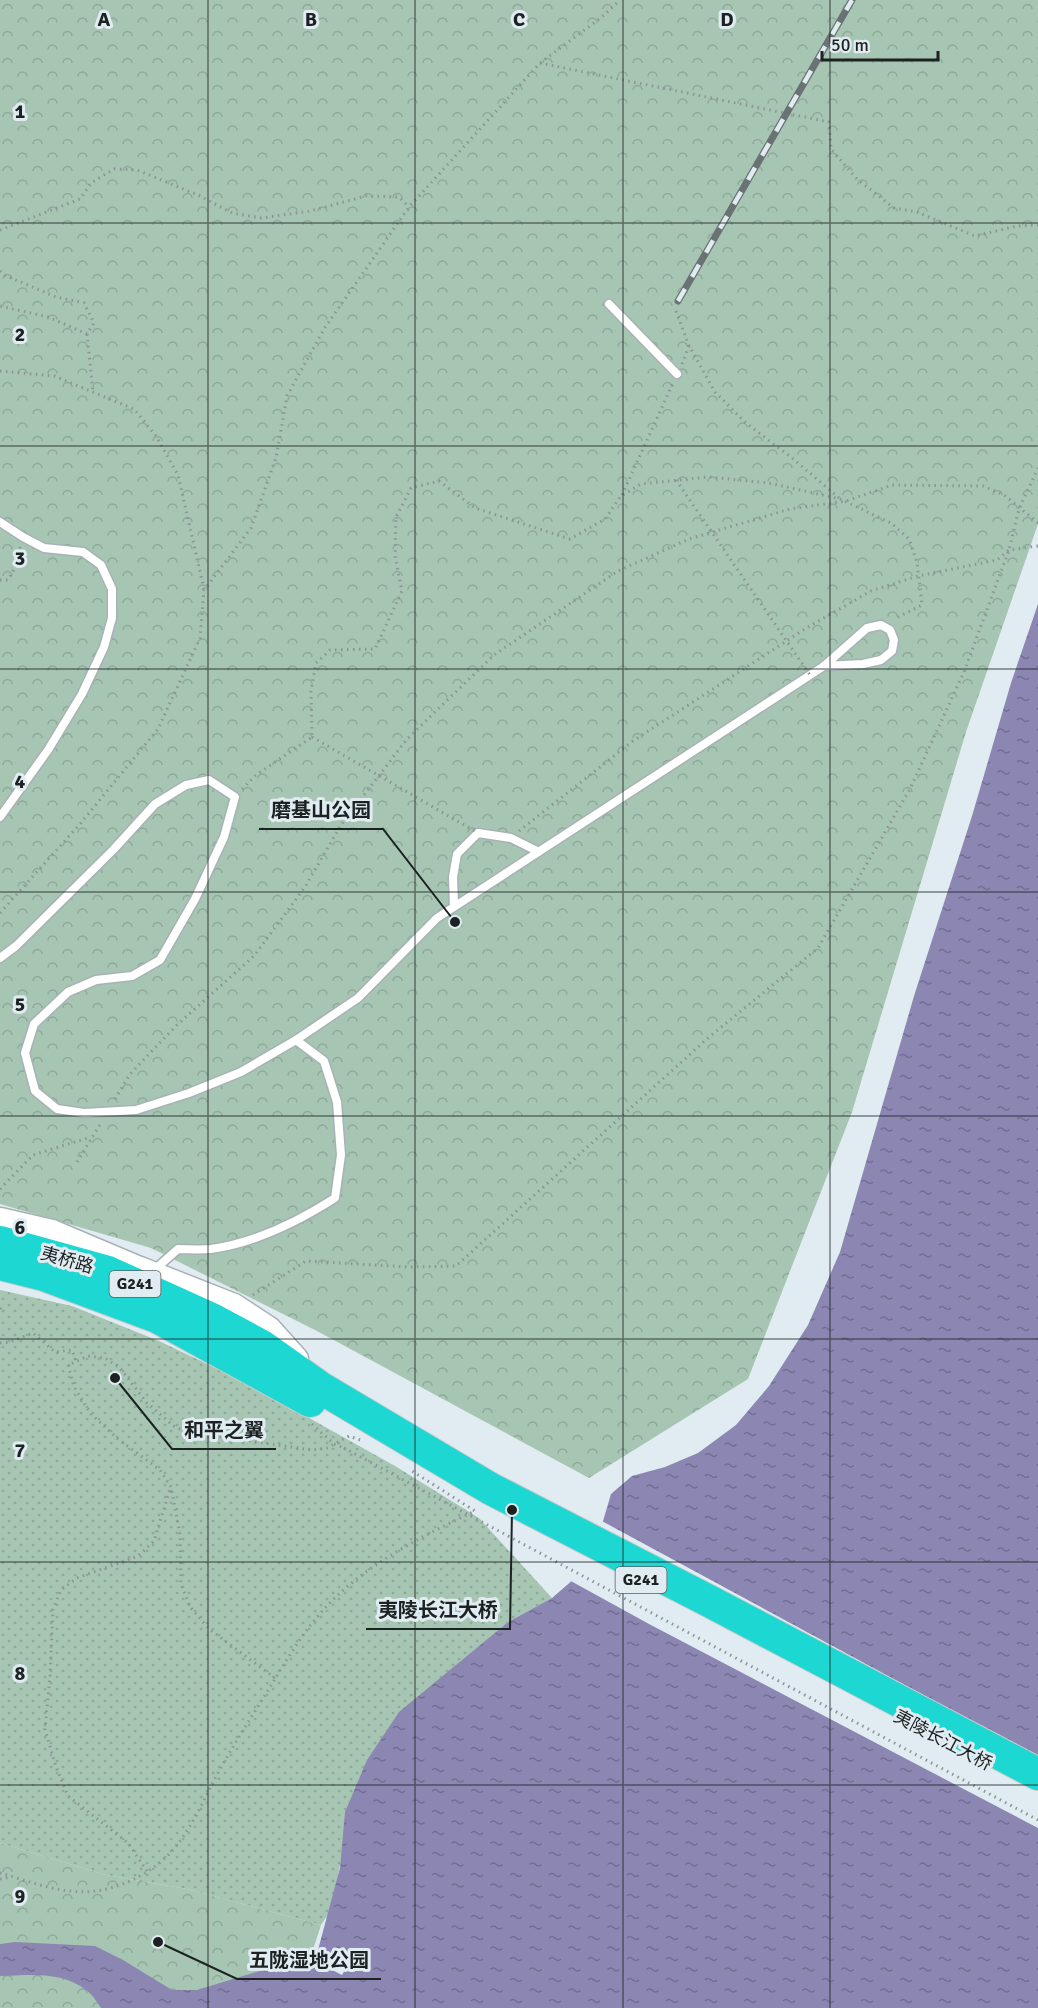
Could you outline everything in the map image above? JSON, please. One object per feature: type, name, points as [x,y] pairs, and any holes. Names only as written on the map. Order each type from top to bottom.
[{"type":"highway","name":"夷桥路","points":[[0,1242],[108,1272],[212,1319],[254,1356]]},
{"type":"highway","name":"夷桥路","points":[[0,1264],[44,1275],[254,1356]]},
{"type":"highway","name":"夷陵长江大桥","points":[[254,1356],[321,1388],[491,1489],[710,1601],[1038,1774]]},
{"type":"highway","name":"夷陵长江大桥","points":[[254,1356],[672,1596],[986,1761],[1038,1792]]},
{"type":"street","points":[[0,1220],[52,1232],[234,1306],[269,1329],[321,1388]]},
{"type":"lane","points":[[609,304],[677,374]]},
{"type":"lane","points":[[0,522],[44,548],[83,552],[101,566],[112,589],[112,618],[104,647],[82,694],[48,750],[0,817]]},
{"type":"lane","points":[[0,958],[16,946],[114,849],[155,804],[186,785],[209,780],[235,797],[219,848],[195,899],[160,960],[132,976],[96,980],[68,992],[34,1024],[25,1053],[35,1091],[57,1109],[84,1113],[136,1110],[189,1093],[241,1072],[296,1040],[358,998],[437,918],[454,906],[824,666],[867,628],[881,625],[890,630],[894,640],[892,651],[881,660],[863,664],[824,666]]},
{"type":"lane","points":[[454,906],[453,877],[456,854],[478,833],[511,838],[537,851]]},
{"type":"lane","points":[[145,1271],[178,1249],[210,1249],[250,1239],[312,1213],[335,1198],[341,1155],[337,1102],[324,1061],[296,1040]]},
{"type":"path","points":[[204,590],[250,528],[276,458],[287,396],[324,328],[409,207],[540,63],[602,17],[620,0]]},
{"type":"path","points":[[540,63],[829,122],[831,149],[857,179],[894,208],[917,213],[975,236],[1017,226],[1038,225]]},
{"type":"path","points":[[0,230],[80,199],[91,183],[114,169],[137,170],[198,195],[232,213],[261,218],[310,211],[366,196],[399,197],[409,207]]},
{"type":"path","points":[[0,271],[4,275],[56,297],[84,303],[94,323],[87,334],[93,392]]},
{"type":"path","points":[[0,306],[48,317],[87,334]]},
{"type":"path","points":[[676,311],[689,346],[715,392],[746,423],[840,499]]},
{"type":"path","points":[[312,737],[311,691],[316,663],[330,650],[375,649],[402,591],[395,556],[396,517],[411,488],[439,481],[475,508],[570,538],[605,519],[621,496],[689,346]]},
{"type":"path","points":[[0,371],[54,376],[134,409],[156,436],[178,475],[204,590],[200,638],[158,729],[80,824],[0,913]]},
{"type":"path","points":[[234,1306],[272,1285],[306,1261],[409,1267],[456,1266],[708,1038],[818,948],[910,789],[964,672],[1009,550],[1019,509],[1038,468]]},
{"type":"path","points":[[621,496],[641,484],[708,477],[769,483],[840,499],[891,523],[909,539],[917,562],[922,605],[881,625]]},
{"type":"path","points":[[676,480],[810,675]]},
{"type":"path","points":[[76,1162],[130,1074],[177,1025],[255,956],[305,887],[341,825],[407,739],[494,655],[618,571],[689,539],[790,509],[846,501],[892,485],[982,486],[1004,495],[1038,523]]},
{"type":"path","points":[[0,580],[8,580],[15,567],[23,537]]},
{"type":"path","points":[[511,838],[633,741],[790,638],[871,591],[918,576],[997,560],[1009,550],[1038,546]]},
{"type":"path","points":[[235,797],[256,775],[312,737]]},
{"type":"path","points":[[312,737],[478,833]]},
{"type":"path","points":[[0,1189],[33,1155],[92,1137]]},
{"type":"path","points":[[0,1343],[10,1342],[33,1333],[55,1352],[72,1350],[76,1361]]},
{"type":"path","points":[[275,1678],[209,1629],[190,1607],[181,1584],[180,1534],[171,1487],[160,1470],[118,1439],[91,1414],[74,1387],[68,1365],[88,1356],[105,1358],[120,1368],[147,1403],[175,1427],[190,1433],[311,1450],[327,1448],[349,1436],[362,1440]]},
{"type":"path","points":[[344,1448],[1038,1820]]},
{"type":"path","points":[[0,1873],[55,1888],[80,1891],[101,1890],[123,1884],[147,1871],[172,1851],[190,1826],[232,1747],[275,1678],[318,1616],[343,1592],[375,1567],[404,1548],[475,1511],[411,1471]]},
{"type":"path","points":[[147,1871],[128,1843],[68,1796],[56,1767],[45,1729],[53,1609],[61,1590],[77,1578],[138,1556],[154,1541],[171,1487]]},
{"type":"path","points":[[0,1879],[12,1876]]},
{"type":"green space","points":[[0,0],[1038,0],[1038,524],[966,732],[852,1112],[748,1379],[589,1478],[317,1331],[151,1248],[0,1204]]},
{"type":"green space","points":[[0,1290],[72,1306],[159,1341],[224,1372],[311,1419],[395,1466],[479,1518],[552,1598],[508,1622],[399,1713],[343,1850],[334,1896],[329,1913],[321,1925],[187,1889],[106,1875],[0,1843]]},
{"type":"green space","points":[[0,1843],[106,1875],[187,1889],[321,1925],[310,1959],[273,2008],[0,2008]]},
{"type":"water","points":[[1038,604],[1038,2008],[101,2008],[88,1992],[67,1980],[45,1976],[0,1976],[0,1944],[15,1942],[95,1946],[172,1990],[197,1990],[266,1969],[302,1967],[315,1961],[340,1868],[345,1812],[367,1760],[399,1712],[508,1622],[552,1598],[582,1572],[601,1528],[611,1494],[632,1476],[665,1467],[698,1453],[736,1425],[769,1386],[808,1325],[840,1252],[914,996],[972,816],[1011,683]]},
{"type":"pier","points":[[600,1520],[1038,1757],[1038,1828],[569,1580],[580,1571]]},
{"type":"pier","points":[[319,1954],[346,1968],[342,1975],[315,1961]]},
{"type":"railway","points":[[678,301],[852,0]]},
{"type":"place","name":"磨基山公园","points":[[455,922]]},
{"type":"place","name":"和平之翼","points":[[115,1378]]},
{"type":"place","name":"夷陵长江大桥","points":[[512,1510]]},
{"type":"place","name":"五陇湿地公园","points":[[158,1942]]}]
